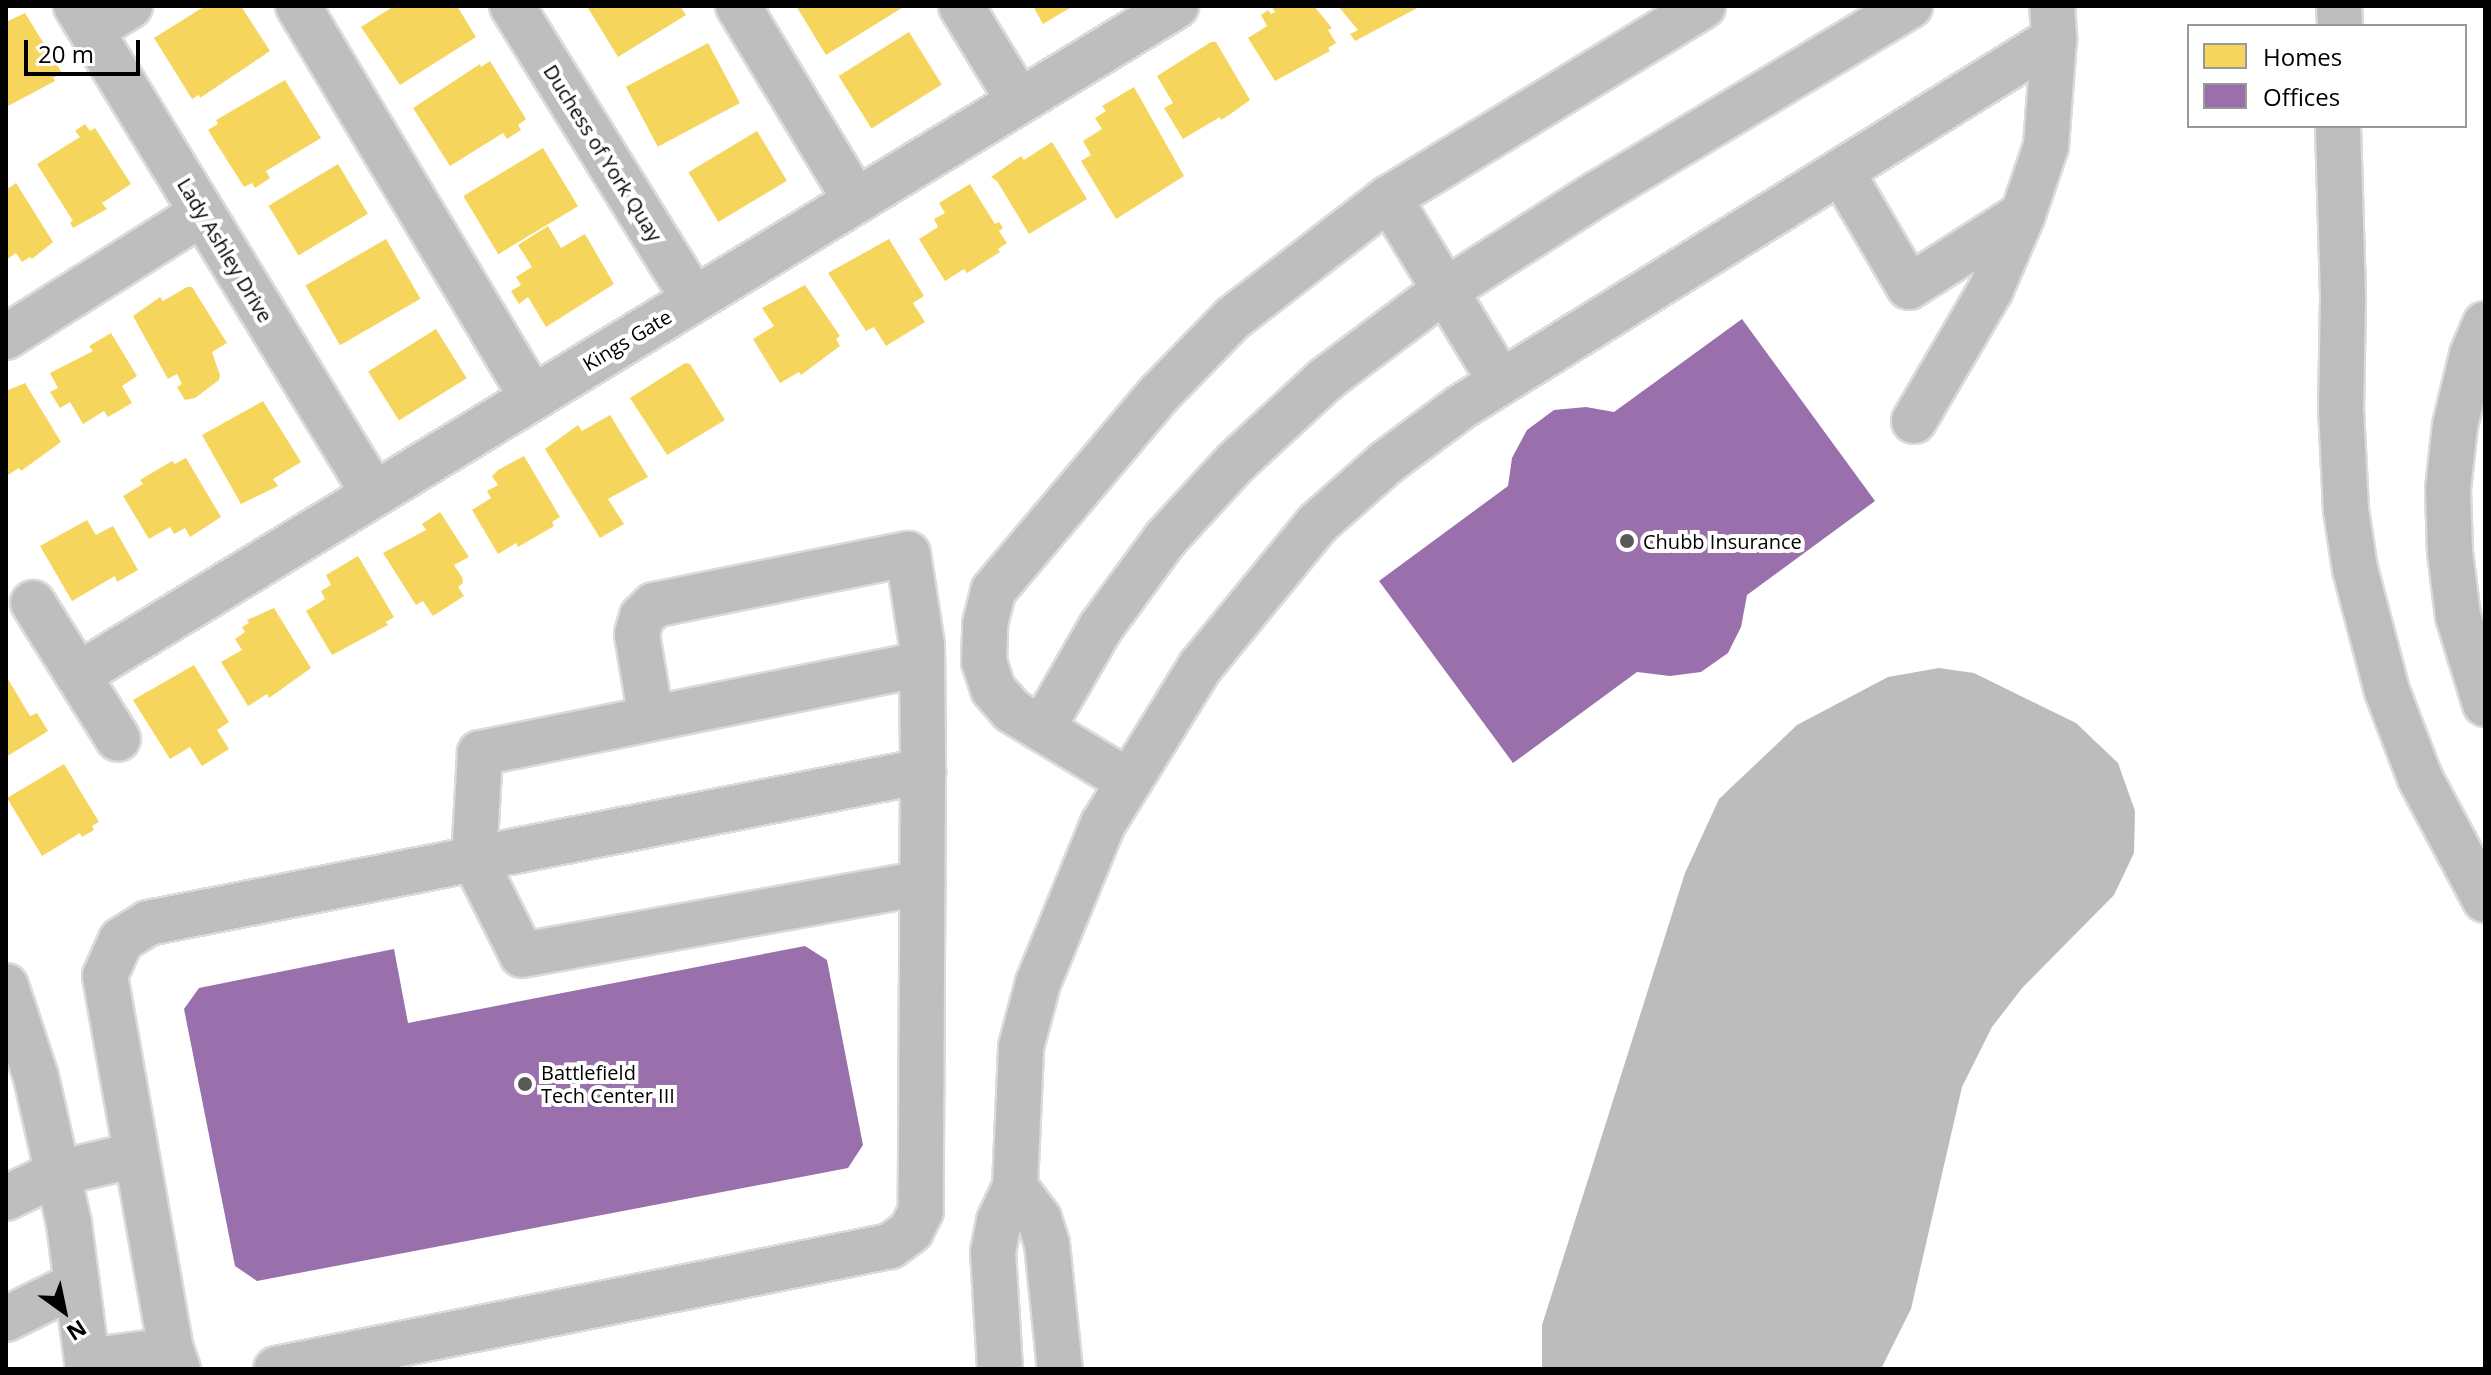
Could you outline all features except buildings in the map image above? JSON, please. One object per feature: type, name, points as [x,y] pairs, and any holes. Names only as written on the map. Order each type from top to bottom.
[{"type":"highway","points":[[2338,128],[2343,298],[2341,408],[2346,510],[2355,569],[2387,691],[2420,778],[2485,900]]},
{"type":"highway","points":[[2485,324],[2472,355],[2455,426],[2448,489],[2450,552],[2458,616],[2485,704]]},
{"type":"street","points":[[84,18],[130,6]]},
{"type":"street","points":[[298,6],[533,398]]},
{"type":"street","name":"Duchess of York Quay","points":[[512,6],[694,299]]},
{"type":"street","points":[[738,6],[856,201]]},
{"type":"street","points":[[961,6],[1019,101]]},
{"type":"street","name":"Kings Gate","points":[[78,675],[1176,6]]},
{"type":"street","points":[[1128,781],[1012,711],[993,689],[984,662],[985,624],[993,591],[1159,394],[1233,318],[1389,198],[1703,6]]},
{"type":"street","points":[[1042,729],[1101,627],[1166,538],[1236,462],[1326,379],[1446,291],[1600,192],[1910,6]]},
{"type":"street","name":"Lady Ashley Drive","points":[[84,18],[374,494]]},
{"type":"street","points":[[1000,1369],[993,1252],[999,1221],[1015,1187],[1021,1047],[1038,983],[1103,824],[1200,667],[1318,523],[1387,462],[1501,382],[1841,171],[2053,22]]},
{"type":"street","points":[[1914,421],[1991,289],[2023,214],[2046,146],[2053,22]]},
{"type":"street","points":[[1841,171],[1909,287],[2023,214]]},
{"type":"street","points":[[1389,198],[1501,382]]},
{"type":"street","points":[[6,337],[202,213]]},
{"type":"street","points":[[276,1369],[890,1246],[911,1231],[921,1211],[923,771],[922,664],[908,554],[654,605],[642,617],[637,634],[651,718]]},
{"type":"street","points":[[33,603],[118,739]]},
{"type":"street","points":[[922,664],[480,753],[474,859],[522,955],[923,883]]},
{"type":"street","points":[[6,986],[36,1077],[58,1173],[88,1365],[174,1359],[105,976],[121,940],[148,923],[923,771]]},
{"type":"street","points":[[6,1198],[58,1173],[136,1155]]},
{"type":"street","points":[[1015,1187],[1039,1219],[1047,1244],[1060,1369]]},
{"type":"street","points":[[6,1319],[77,1284]]},
{"type":"shaded area","points":[[1939,668],[1974,673],[2076,723],[2118,763],[2135,811],[2134,853],[2114,895],[2023,987],[1992,1027],[1962,1087],[1911,1309],[1881,1369],[1542,1369],[1542,1325],[1685,873],[1719,799],[1797,725],[1888,677]]},
{"type":"place","name":"Chubb Insurance","points":[[1627,541]]},
{"type":"place","name":"Battlefield Tech Center III","points":[[525,1084]]}]
